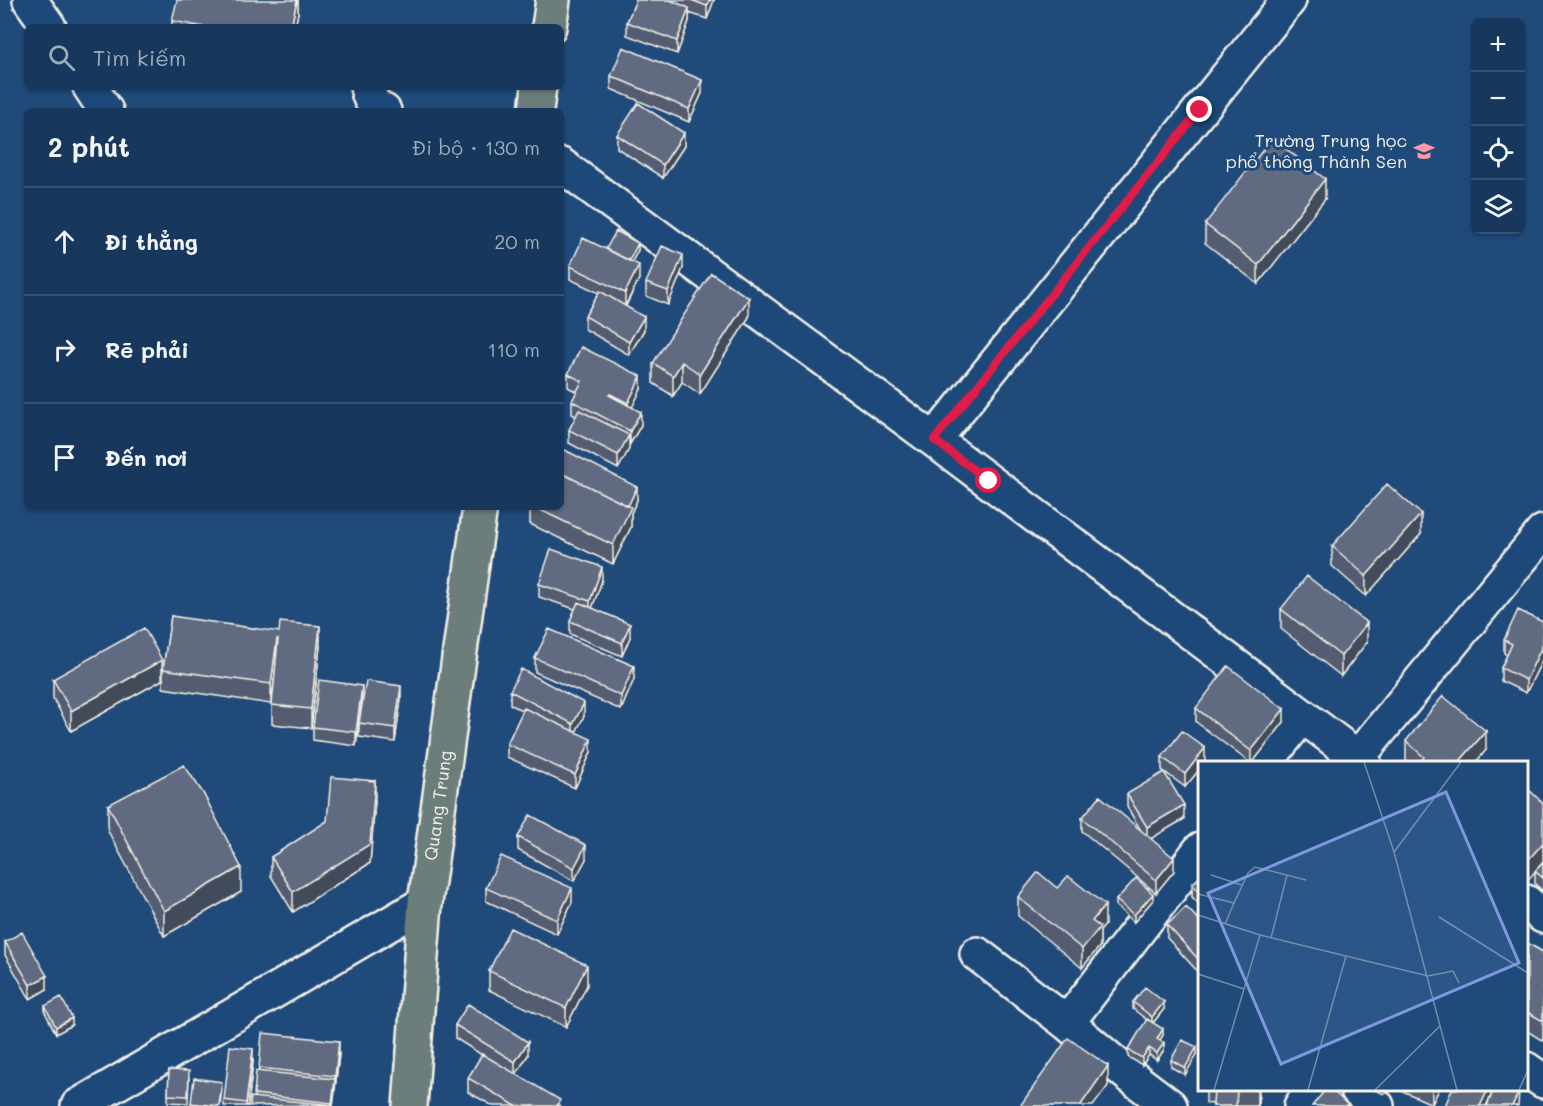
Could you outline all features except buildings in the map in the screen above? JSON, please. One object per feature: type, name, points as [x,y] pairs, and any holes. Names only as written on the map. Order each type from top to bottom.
[{"type":"main road","points":[[549,24],[553,0]]},
{"type":"main road","points":[[536,108],[539,90]]},
{"type":"main road","name":"Quang Trung","points":[[410,1106],[425,903],[480,510]]},
{"type":"street","points":[[30,0],[47,24]]},
{"type":"street","points":[[934,440],[1289,0]]},
{"type":"street","points":[[92,90],[104,108]]},
{"type":"street","points":[[368,90],[369,96],[378,108]]},
{"type":"street","points":[[564,167],[934,440],[1361,760],[1543,532]]},
{"type":"street","points":[[1267,761],[1302,716]]},
{"type":"street","points":[[1067,1023],[1198,853]]},
{"type":"street","points":[[78,1106],[425,903]]},
{"type":"street","points":[[1528,903],[1543,916]]},
{"type":"street","points":[[977,954],[1170,1106]]},
{"type":"street","points":[[1528,1070],[1543,1081]]},
{"type":"street","points":[[1301,1106],[1316,1091]]},
{"type":"street","points":[[1360,1091],[1377,1106]]},
{"type":"place","name":"Trường Trung học phổ thông Thành Sen","points":[[1424,151]]},
{"type":"route","points":[[989,481],[934,440],[1200,110]]}]
